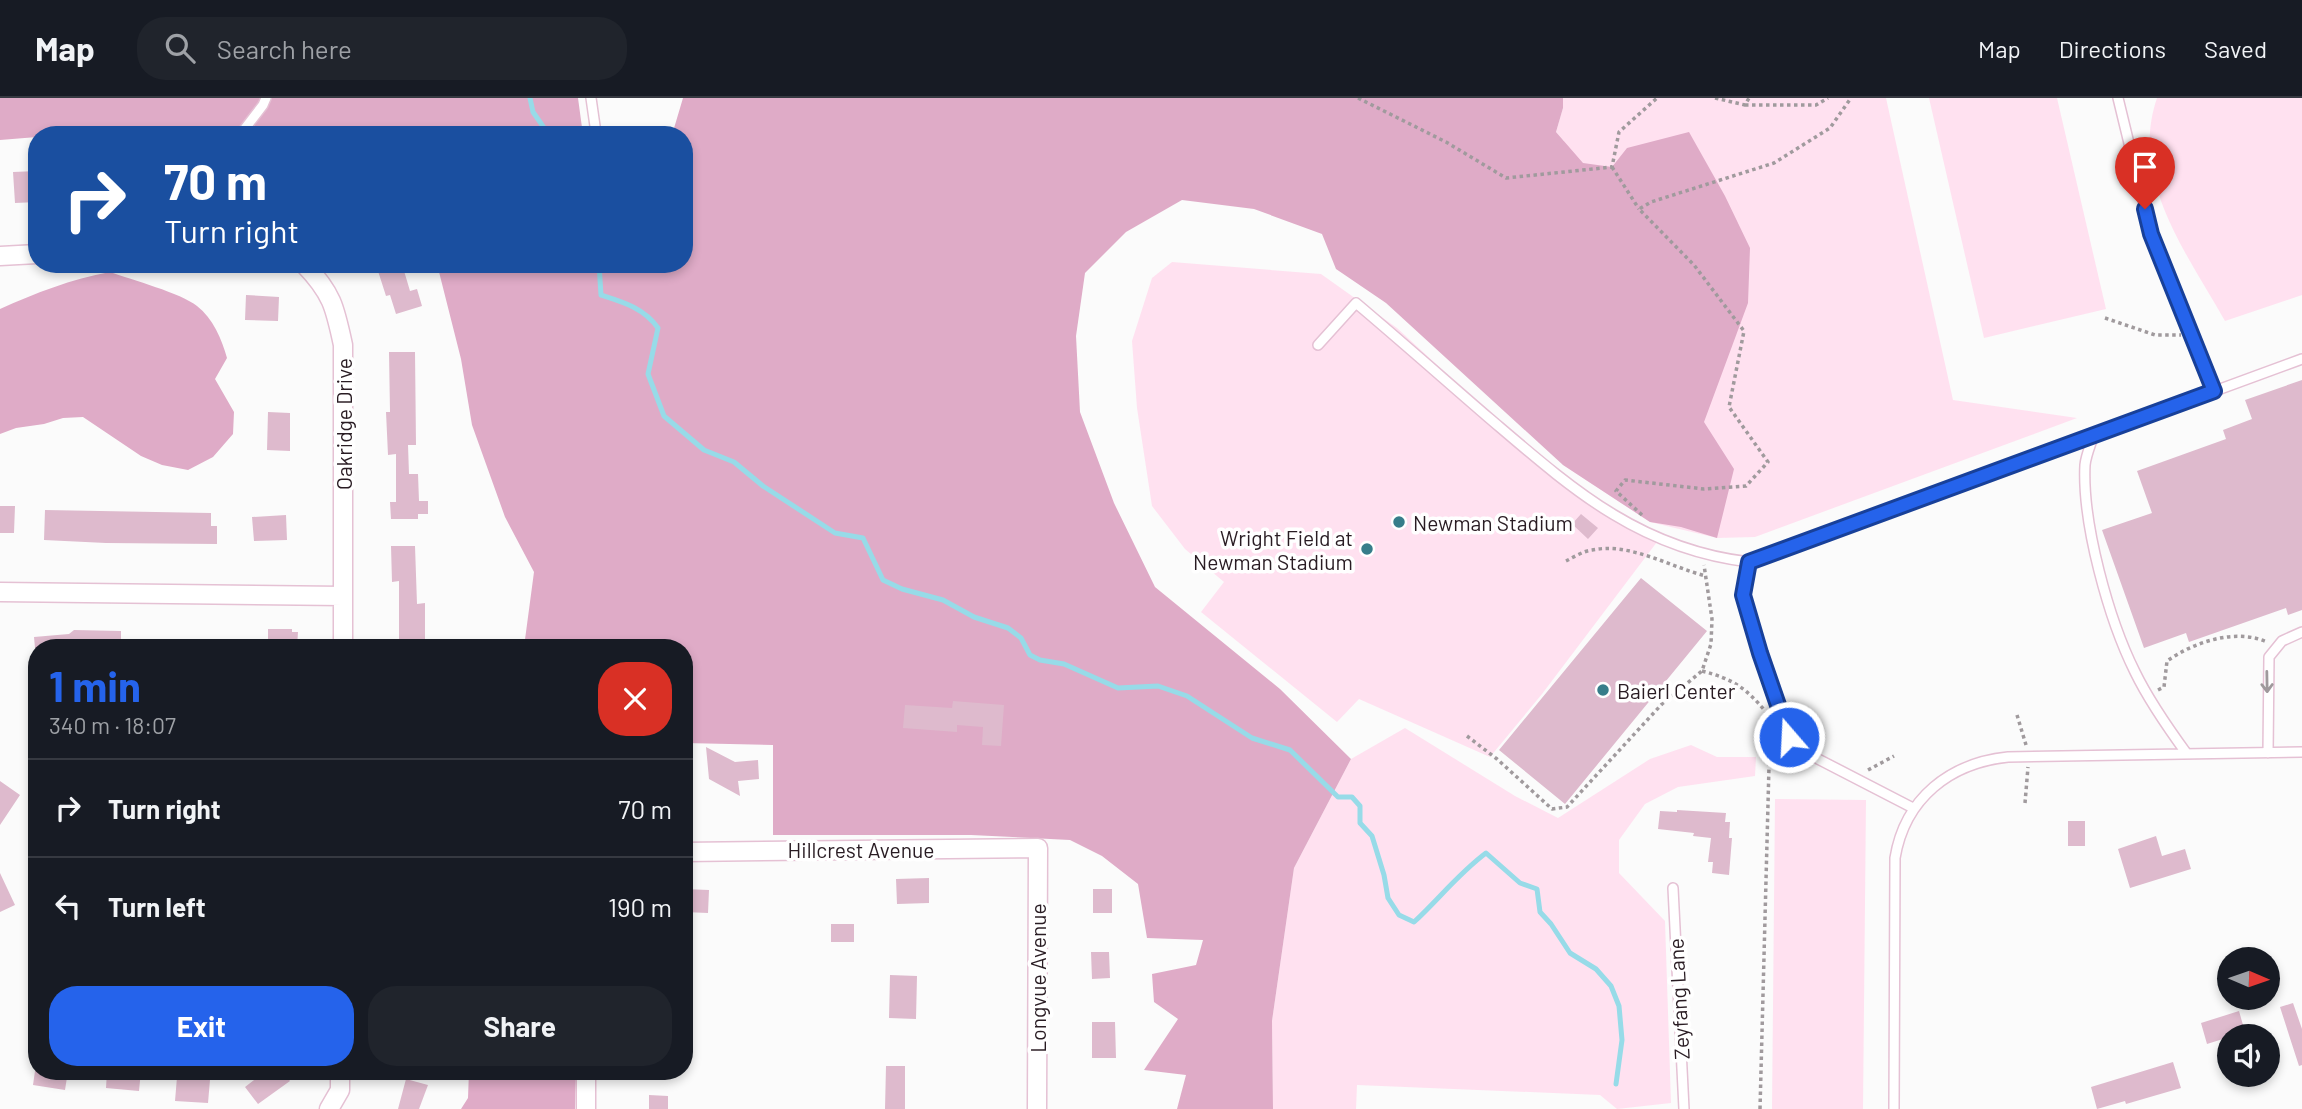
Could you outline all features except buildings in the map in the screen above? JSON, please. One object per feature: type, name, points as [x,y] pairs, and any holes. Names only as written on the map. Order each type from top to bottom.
[{"type":"street","points":[[0,256],[28,254]]},
{"type":"street","name":"Oakridge Drive","points":[[313,273],[322,282],[335,307],[343,345],[343,639]]},
{"type":"street","points":[[0,592],[343,596]]},
{"type":"street","name":"Hillcrest Avenue","points":[[693,852],[1038,848]]},
{"type":"street","name":"Longvue Avenue","points":[[1037,1109],[1038,848]]},
{"type":"street","points":[[329,1109],[340,1090],[340,1080]]},
{"type":"street","points":[[586,1080],[586,1109]]},
{"type":"lane","points":[[247,126],[263,105],[265,98]]},
{"type":"lane","points":[[591,98],[595,126]]},
{"type":"lane","points":[[2118,98],[2151,234],[2214,391]]},
{"type":"lane","points":[[1318,345],[1356,303],[1566,484],[1615,517],[1673,544],[1717,558],[1749,562],[2302,359]]},
{"type":"lane","points":[[2094,434],[2085,464],[2088,512],[2102,586],[2134,672],[2187,754]]},
{"type":"lane","points":[[1749,562],[1743,595],[1789,737],[1818,759],[1913,808]]},
{"type":"lane","points":[[2268,753],[2269,657],[2281,640],[2302,632]]},
{"type":"lane","points":[[1894,1109],[1894,871],[1900,833],[1913,808],[1933,786],[1959,769],[1991,759],[2302,752]]},
{"type":"lane","name":"Zeyfang Lane","points":[[1673,888],[1684,1109]]},
{"type":"path","points":[[1357,98],[1446,142],[1506,178],[1612,167]]},
{"type":"path","points":[[1650,522],[1616,491],[1625,480],[1704,489],[1746,486],[1768,462],[1729,407],[1744,331],[1694,265],[1639,209],[1612,167],[1619,132],[1657,98]]},
{"type":"path","points":[[1715,98],[1745,105],[1816,105],[1828,98]]},
{"type":"path","points":[[1745,105],[1749,98]]},
{"type":"path","points":[[1639,209],[1651,202],[1774,163],[1830,128],[1850,98]]},
{"type":"path","points":[[2105,318],[2155,335],[2190,335]]},
{"type":"path","points":[[1566,561],[1591,550],[1613,549],[1635,553],[1706,576]]},
{"type":"path","points":[[1468,736],[1552,809],[1567,807],[1662,704],[1702,671],[1711,644],[1712,619],[1703,554]]},
{"type":"path","points":[[2148,694],[2164,687],[2167,661],[2197,645],[2219,637],[2264,640],[2275,647]]},
{"type":"path","points":[[1702,671],[1726,677],[1749,692],[1767,714]]},
{"type":"path","points":[[1760,1109],[1769,779],[1774,721],[1789,737]]},
{"type":"shaded area","points":[[0,98],[578,98],[582,126],[28,126],[28,138],[0,140]]},
{"type":"shaded area","points":[[683,98],[1563,98],[1556,132],[1583,163],[1612,167],[1627,148],[1689,132],[1750,248],[1748,303],[1704,422],[1734,469],[1717,538],[1681,527],[1650,522],[1563,465],[1386,303],[1336,269],[1322,234],[1254,209],[1182,200],[1126,232],[1085,273],[1076,336],[1080,412],[1114,503],[1155,587],[1280,689],[1351,759],[1294,868],[1272,1021],[1273,1109],[1177,1109],[1186,1075],[1144,1070],[1178,1019],[1154,1002],[1152,974],[1196,965],[1203,940],[1147,938],[1138,884],[1102,856],[1070,840],[971,835],[773,835],[773,745],[693,743],[693,639],[525,639],[534,572],[505,517],[472,425],[461,359],[439,273],[693,273],[693,126],[675,126]]},
{"type":"shaded area","points":[[1563,98],[1886,98],[1953,400],[2077,418],[1755,537],[1717,538],[1650,522],[1563,465],[1564,141],[1556,132]]},
{"type":"shaded area","points":[[1929,98],[2057,98],[2106,309],[1984,338]]},
{"type":"shaded area","points":[[2157,98],[2302,98],[2302,295],[2225,321],[2180,243],[2156,187],[2150,128]]},
{"type":"shaded area","name":"Newman Stadium","points":[[1172,262],[1321,274],[1397,328],[1566,484],[1660,538],[1542,694],[1490,757],[1359,699],[1337,722],[1201,612],[1224,582],[1185,549],[1152,506],[1137,408],[1132,341],[1152,278]]},
{"type":"shaded area","points":[[113,273],[190,301],[208,317],[227,358],[215,379],[234,412],[233,434],[213,457],[188,470],[162,465],[141,456],[83,417],[63,418],[0,434],[0,309],[81,278]]},
{"type":"shaded area","points":[[1405,728],[1515,796],[1558,818],[1650,759],[1691,745],[1717,757],[1756,757],[1755,776],[1678,787],[1645,804],[1619,840],[1619,873],[1665,921],[1671,1103],[1617,1109],[1600,1095],[1357,1085],[1356,1109],[1273,1109],[1272,1021],[1294,868],[1351,759]]},
{"type":"shaded area","points":[[1775,799],[1866,800],[1863,1109],[1772,1109]]},
{"type":"shaded area","points":[[469,1080],[576,1080],[575,1109],[461,1109],[468,1098]]},
{"type":"waterway","points":[[530,98],[533,112],[543,126]]},
{"type":"waterway","points":[[600,273],[601,295],[640,311],[658,328],[648,374],[664,416],[704,450],[734,462],[763,486],[835,533],[863,538],[883,580],[902,589],[943,600],[974,617],[1008,628],[1021,638],[1030,655],[1040,660],[1064,664],[1118,688],[1158,686],[1187,696],[1252,738],[1290,750],[1338,797],[1352,797],[1360,806],[1360,823],[1372,836],[1388,898],[1399,915],[1414,922],[1486,853],[1520,883],[1537,889],[1540,912],[1570,953],[1596,969],[1611,986],[1619,1006],[1622,1040],[1616,1084]]},
{"type":"place","name":"Newman Stadium","points":[[1399,522]]},
{"type":"place","name":"Wright Field at Newman Stadium","points":[[1367,549]]},
{"type":"place","name":"Baierl Center","points":[[1603,690]]},
{"type":"route","points":[[1789,737],[1743,595],[1749,562],[2214,391],[2151,234],[2145,209]]}]
